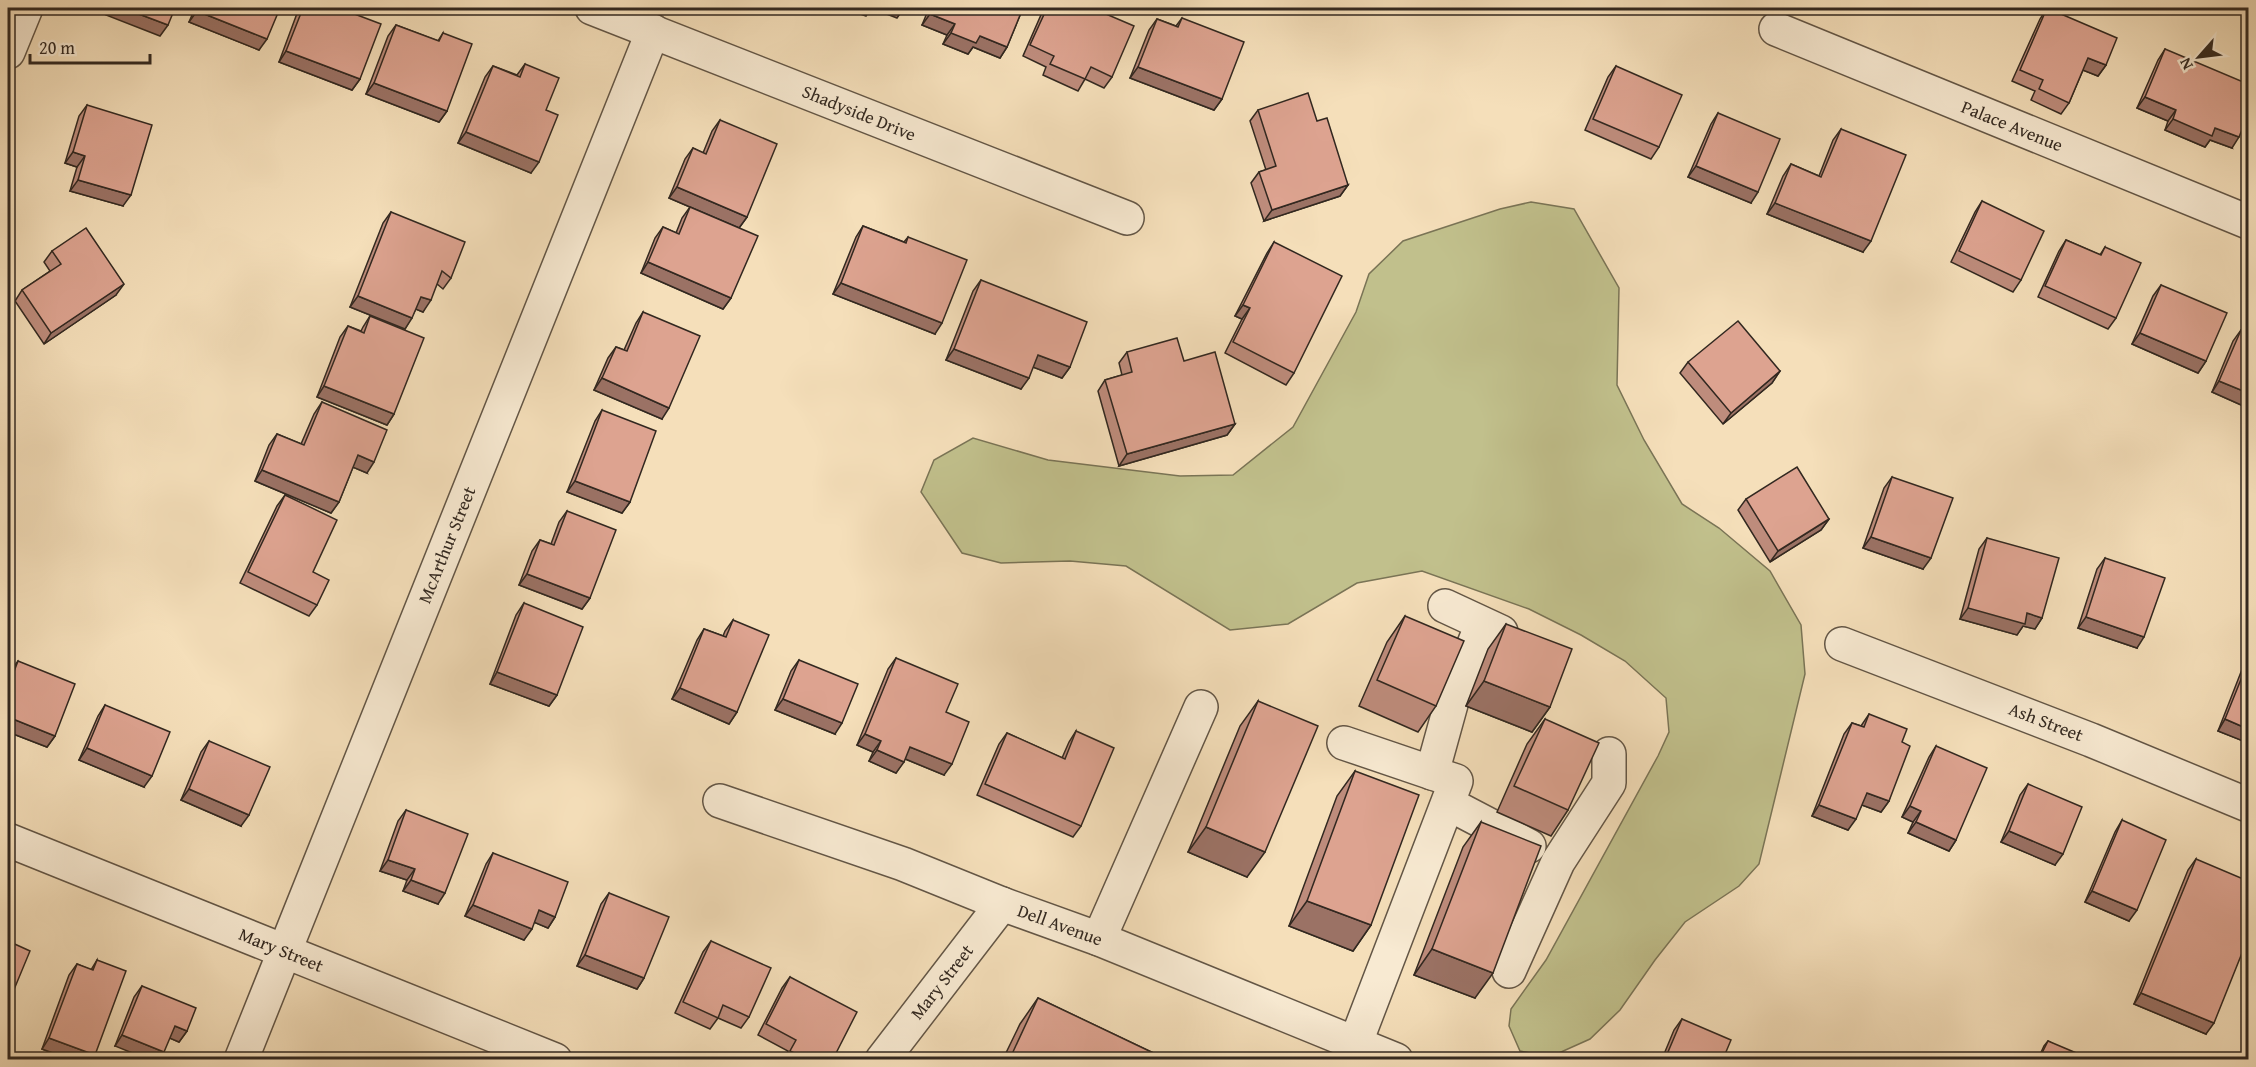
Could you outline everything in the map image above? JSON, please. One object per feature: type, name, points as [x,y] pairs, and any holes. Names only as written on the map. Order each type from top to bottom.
[{"type":"street","points":[[8,52],[26,8]]},
{"type":"street","name":"Shadyside Drive","points":[[592,8],[1127,218]]},
{"type":"street","name":"Palace Avenue","points":[[1776,29],[2248,222]]},
{"type":"street","name":"McArthur Street","points":[[241,1059],[653,31]]},
{"type":"street","points":[[1445,606],[1482,624],[1526,641]]},
{"type":"street","points":[[1432,773],[1453,697],[1482,624]]},
{"type":"street","name":"Ash Street","points":[[1842,644],[2091,740],[2248,805]]},
{"type":"street","points":[[1099,939],[1201,707]]},
{"type":"street","points":[[1344,743],[1456,781],[1353,1052]]},
{"type":"street","points":[[1509,971],[1558,862],[1609,783],[1609,754]]},
{"type":"street","name":"Dell Avenue","points":[[720,801],[903,864],[1002,904],[1099,939],[1353,1052],[1396,1059]]},
{"type":"street","points":[[1449,804],[1558,862]]},
{"type":"street","name":"Mary Street","points":[[8,840],[555,1059]]},
{"type":"street","name":"Mary Street","points":[[882,1059],[1002,904]]},
{"type":"shaded area","points":[[1531,202],[1574,209],[1619,288],[1617,385],[1644,440],[1682,504],[1719,528],[1770,571],[1801,625],[1805,674],[1759,864],[1739,886],[1685,922],[1620,1010],[1590,1039],[1550,1057],[1520,1051],[1509,1026],[1511,1009],[1546,960],[1669,732],[1666,698],[1625,661],[1581,635],[1529,609],[1422,571],[1357,583],[1288,624],[1230,630],[1126,566],[1070,561],[1001,563],[962,553],[921,492],[934,460],[973,438],[1048,460],[1180,476],[1233,475],[1293,427],[1356,312],[1369,274],[1403,241],[1500,209]]},
{"type":"building","points":[[123,8],[175,8],[168,25]]},
{"type":"building","points":[[198,8],[280,8],[267,39],[197,11]]},
{"type":"building","points":[[303,8],[345,8],[344,10],[381,24],[360,79],[286,51]]},
{"type":"building","points":[[932,8],[1023,8],[1007,47],[980,36],[976,43],[951,33],[955,24],[930,14]]},
{"type":"building","points":[[1047,8],[1092,8],[1134,26],[1112,77],[1091,67],[1085,79],[1050,64],[1054,56],[1030,45]]},
{"type":"building","points":[[2047,8],[2117,38],[2106,65],[2088,58],[2069,103],[2039,89],[2043,80],[2020,70]]},
{"type":"building","points":[[1182,18],[1244,42],[1222,99],[1138,67],[1157,19],[1178,27]]},
{"type":"building","points":[[396,25],[439,41],[443,33],[472,44],[447,111],[374,83]]},
{"type":"building","points":[[2165,49],[2248,84],[2248,115],[2239,137],[2215,128],[2212,136],[2173,119],[2176,110],[2145,97]]},
{"type":"building","points":[[525,64],[559,78],[546,110],[558,115],[539,162],[466,132],[493,66],[520,77]]},
{"type":"building","points":[[1616,66],[1682,95],[1659,147],[1593,119]]},
{"type":"building","points":[[1308,93],[1317,121],[1327,118],[1348,185],[1272,210],[1259,172],[1276,166],[1258,110]]},
{"type":"building","points":[[87,105],[152,125],[131,195],[78,180],[85,156],[73,152]]},
{"type":"building","points":[[1718,113],[1780,139],[1758,192],[1696,166]]},
{"type":"building","points":[[720,120],[777,144],[747,217],[677,187],[693,148],[706,154]]},
{"type":"building","points":[[1841,129],[1906,155],[1871,241],[1775,203],[1791,164],[1821,177]]},
{"type":"building","points":[[1982,201],[2044,231],[2021,280],[1959,251]]},
{"type":"building","points":[[690,207],[758,236],[731,298],[648,262],[663,227],[679,234]]},
{"type":"building","points":[[391,212],[465,242],[451,278],[442,271],[431,300],[421,297],[412,318],[358,296]]},
{"type":"building","points":[[863,226],[906,243],[908,237],[967,260],[942,323],[841,283]]},
{"type":"building","points":[[86,228],[124,284],[51,333],[22,290],[61,264],[52,251]]},
{"type":"building","points":[[2066,240],[2101,255],[2105,247],[2141,263],[2116,318],[2045,286]]},
{"type":"building","points":[[1274,242],[1342,276],[1294,373],[1233,342],[1250,308],[1243,305]]},
{"type":"building","points":[[981,280],[1087,322],[1070,367],[1038,355],[1029,378],[954,349]]},
{"type":"building","points":[[2161,285],[2227,313],[2206,361],[2140,333]]},
{"type":"building","points":[[643,312],[700,336],[669,408],[602,378],[616,347],[627,351]]},
{"type":"building","points":[[370,316],[424,338],[394,414],[324,386],[348,326],[364,333]]},
{"type":"building","points":[[1738,321],[1780,371],[1731,413],[1688,362]]},
{"type":"building","points":[[2241,330],[2248,334],[2248,393],[2219,381]]},
{"type":"building","points":[[1177,338],[1184,361],[1215,352],[1235,424],[1127,454],[1105,380],[1132,372],[1127,352]]},
{"type":"building","points":[[322,402],[387,430],[374,462],[358,455],[339,502],[262,470],[277,434],[304,445]]},
{"type":"building","points":[[602,410],[656,431],[630,502],[575,481]]},
{"type":"building","points":[[1797,467],[1829,519],[1778,551],[1746,499]]},
{"type":"building","points":[[1892,477],[1953,498],[1931,558],[1871,537]]},
{"type":"building","points":[[285,495],[337,520],[313,572],[329,580],[317,605],[248,572]]},
{"type":"building","points":[[567,511],[616,530],[590,598],[527,574],[540,540],[554,545]]},
{"type":"building","points":[[1987,538],[2059,558],[2042,618],[2027,613],[2025,624],[1968,608]]},
{"type":"building","points":[[2105,558],[2165,578],[2144,637],[2086,617]]},
{"type":"building","points":[[524,603],[583,627],[557,695],[497,672]]},
{"type":"building","points":[[1405,616],[1464,641],[1436,706],[1377,680]]},
{"type":"building","points":[[733,620],[769,635],[737,712],[680,688],[704,629],[726,637]]},
{"type":"building","points":[[1506,624],[1572,649],[1550,707],[1484,681]]},
{"type":"building","points":[[896,658],[958,684],[946,712],[969,722],[952,764],[910,747],[904,762],[877,750],[881,741],[865,734]]},
{"type":"building","points":[[799,660],[858,684],[842,723],[783,699]]},
{"type":"building","points":[[18,661],[75,684],[55,736],[8,717],[8,687]]},
{"type":"building","points":[[2248,662],[2248,729],[2225,719]]},
{"type":"building","points":[[1258,701],[1318,726],[1265,852],[1206,827]]},
{"type":"building","points":[[105,705],[170,732],[152,776],[87,748]]},
{"type":"building","points":[[1869,714],[1907,729],[1902,742],[1910,746],[1889,801],[1867,793],[1856,819],[1819,805],[1852,723],[1864,727]]},
{"type":"building","points":[[1545,719],[1599,743],[1568,810],[1514,786]]},
{"type":"building","points":[[1076,731],[1114,748],[1081,826],[985,784],[1007,733],[1065,759]]},
{"type":"building","points":[[209,741],[270,767],[249,815],[189,789]]},
{"type":"building","points":[[1936,746],[1987,768],[1956,840],[1916,822],[1921,811],[1910,806]]},
{"type":"building","points":[[1355,771],[1419,795],[1371,925],[1307,901]]},
{"type":"building","points":[[2028,784],[2082,807],[2063,854],[2009,831]]},
{"type":"building","points":[[406,810],[468,834],[445,893],[411,880],[415,869],[388,860]]},
{"type":"building","points":[[2122,820],[2166,840],[2137,910],[2092,891]]},
{"type":"building","points":[[1481,822],[1541,846],[1493,973],[1432,949]]},
{"type":"building","points":[[493,853],[568,882],[555,917],[539,910],[532,929],[473,905]]},
{"type":"building","points":[[2196,859],[2248,881],[2248,938],[2214,1023],[2141,993]]},
{"type":"building","points":[[609,893],[669,917],[644,978],[585,955]]},
{"type":"building","points":[[8,941],[30,951],[8,1004]]},
{"type":"building","points":[[711,941],[771,968],[749,1017],[723,1005],[718,1018],[683,1002]]},
{"type":"building","points":[[97,960],[126,971],[95,1055],[49,1038],[77,964],[93,970]]},
{"type":"building","points":[[790,977],[857,1012],[833,1059],[807,1059],[790,1051],[796,1040],[766,1024]]},
{"type":"building","points":[[142,986],[196,1008],[187,1031],[175,1026],[164,1052],[122,1035]]},
{"type":"building","points":[[1038,998],[1166,1059],[1024,1059],[1012,1054]]},
{"type":"building","points":[[1682,1019],[1731,1040],[1723,1059],[1665,1059]]},
{"type":"building","points":[[2048,1041],[2081,1055],[2079,1059],[2039,1059]]},
{"type":"building","points":[[113,1055],[127,1059],[111,1059]]}]
